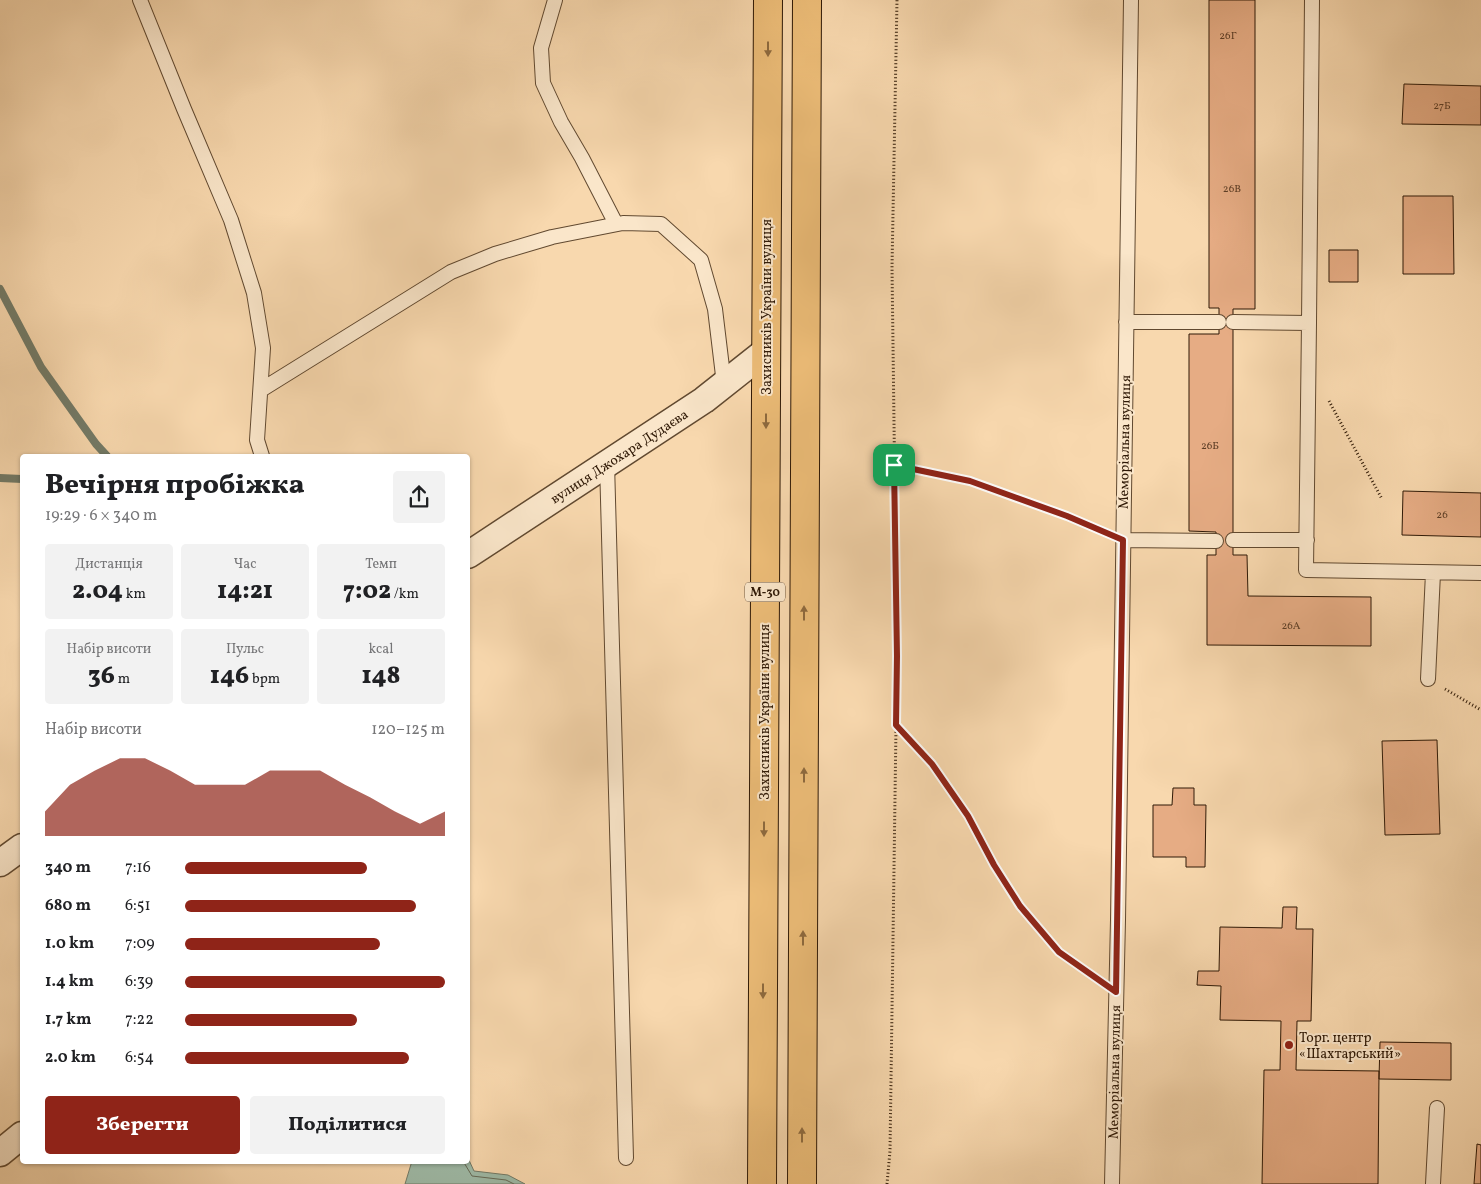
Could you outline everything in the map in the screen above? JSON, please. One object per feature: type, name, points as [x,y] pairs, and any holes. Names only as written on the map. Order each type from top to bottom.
[{"type":"highway","name":"Захисників України вулиця","points":[[762,1184],[768,0]]},
{"type":"highway","name":"М-30","points":[[802,1184],[808,0]]},
{"type":"street","name":"вулиця Джохара Дудаєва","points":[[470,554],[704,400],[766,351]]},
{"type":"street","points":[[0,863],[20,849]]},
{"type":"street","points":[[0,1154],[20,1136]]},
{"type":"lane","points":[[140,0],[231,220],[254,293],[263,348],[257,440],[261,454]]},
{"type":"lane","points":[[555,0],[542,48],[544,83],[561,122],[616,224]]},
{"type":"lane","name":"Меморіальна вулиця","points":[[1112,1184],[1131,0]]},
{"type":"lane","points":[[1312,0],[1306,570],[1481,573]]},
{"type":"lane","points":[[261,390],[451,272],[495,254],[552,237],[623,223],[661,224],[701,260],[715,309],[724,384]]},
{"type":"lane","points":[[1126,322],[1309,323]]},
{"type":"lane","points":[[607,463],[626,1158]]},
{"type":"lane","points":[[1123,540],[1216,541]]},
{"type":"lane","points":[[1233,540],[1307,540]]},
{"type":"lane","points":[[1428,679],[1433,573]]},
{"type":"lane","points":[[1433,1184],[1437,1108]]},
{"type":"path","points":[[887,1184],[890,1151],[897,656],[892,266],[897,0]]},
{"type":"path","points":[[1308,362],[1382,499]]},
{"type":"path","points":[[894,465],[970,481],[1067,516],[1123,540]]},
{"type":"path","points":[[1428,679],[1481,710]]},
{"type":"path","points":[[896,725],[932,764],[968,816],[994,865],[1020,906],[1059,952],[1116,992]]},
{"type":"water","points":[[470,1162],[474,1171],[508,1175],[525,1184],[405,1184],[411,1164],[470,1164]]},
{"type":"building","points":[[1209,0],[1255,0],[1255,309],[1233,309],[1233,555],[1247,555],[1248,596],[1371,597],[1371,646],[1207,645],[1207,555],[1216,555],[1216,532],[1189,531],[1189,334],[1219,334],[1219,308],[1209,308]]},
{"type":"building","points":[[1404,84],[1481,86],[1481,125],[1402,124]]},
{"type":"building","points":[[1403,196],[1453,196],[1454,274],[1403,274]]},
{"type":"building","points":[[1329,250],[1358,250],[1358,282],[1329,282]]},
{"type":"building","points":[[1403,491],[1481,493],[1481,537],[1402,535]]},
{"type":"building","points":[[1437,740],[1440,834],[1385,835],[1382,741]]},
{"type":"building","points":[[1173,788],[1194,788],[1194,805],[1206,805],[1205,867],[1186,867],[1186,857],[1153,857],[1153,805],[1172,805]]},
{"type":"building","name":"Торг. центр «Шахтарський»","points":[[1283,907],[1297,907],[1296,929],[1313,929],[1311,1021],[1297,1021],[1296,1070],[1379,1071],[1378,1184],[1262,1184],[1264,1070],[1280,1070],[1281,1021],[1220,1020],[1221,986],[1197,985],[1198,971],[1219,971],[1220,927],[1282,928]]},
{"type":"building","points":[[1380,1042],[1451,1043],[1451,1080],[1379,1079]]},
{"type":"building","points":[[1477,1144],[1481,1145],[1481,1184],[1474,1184]]},
{"type":"waterway","points":[[0,289],[41,367],[105,454]]},
{"type":"waterway","points":[[0,478],[20,479]]},
{"type":"place","name":"Торг. центр «Шахтарський»","points":[[1289,1045]]},
{"type":"route","points":[[894,465],[970,481],[1067,516],[1123,540],[1116,992],[1059,952],[1020,906],[994,865],[968,816],[932,764],[896,725],[897,656],[894,465]]}]
